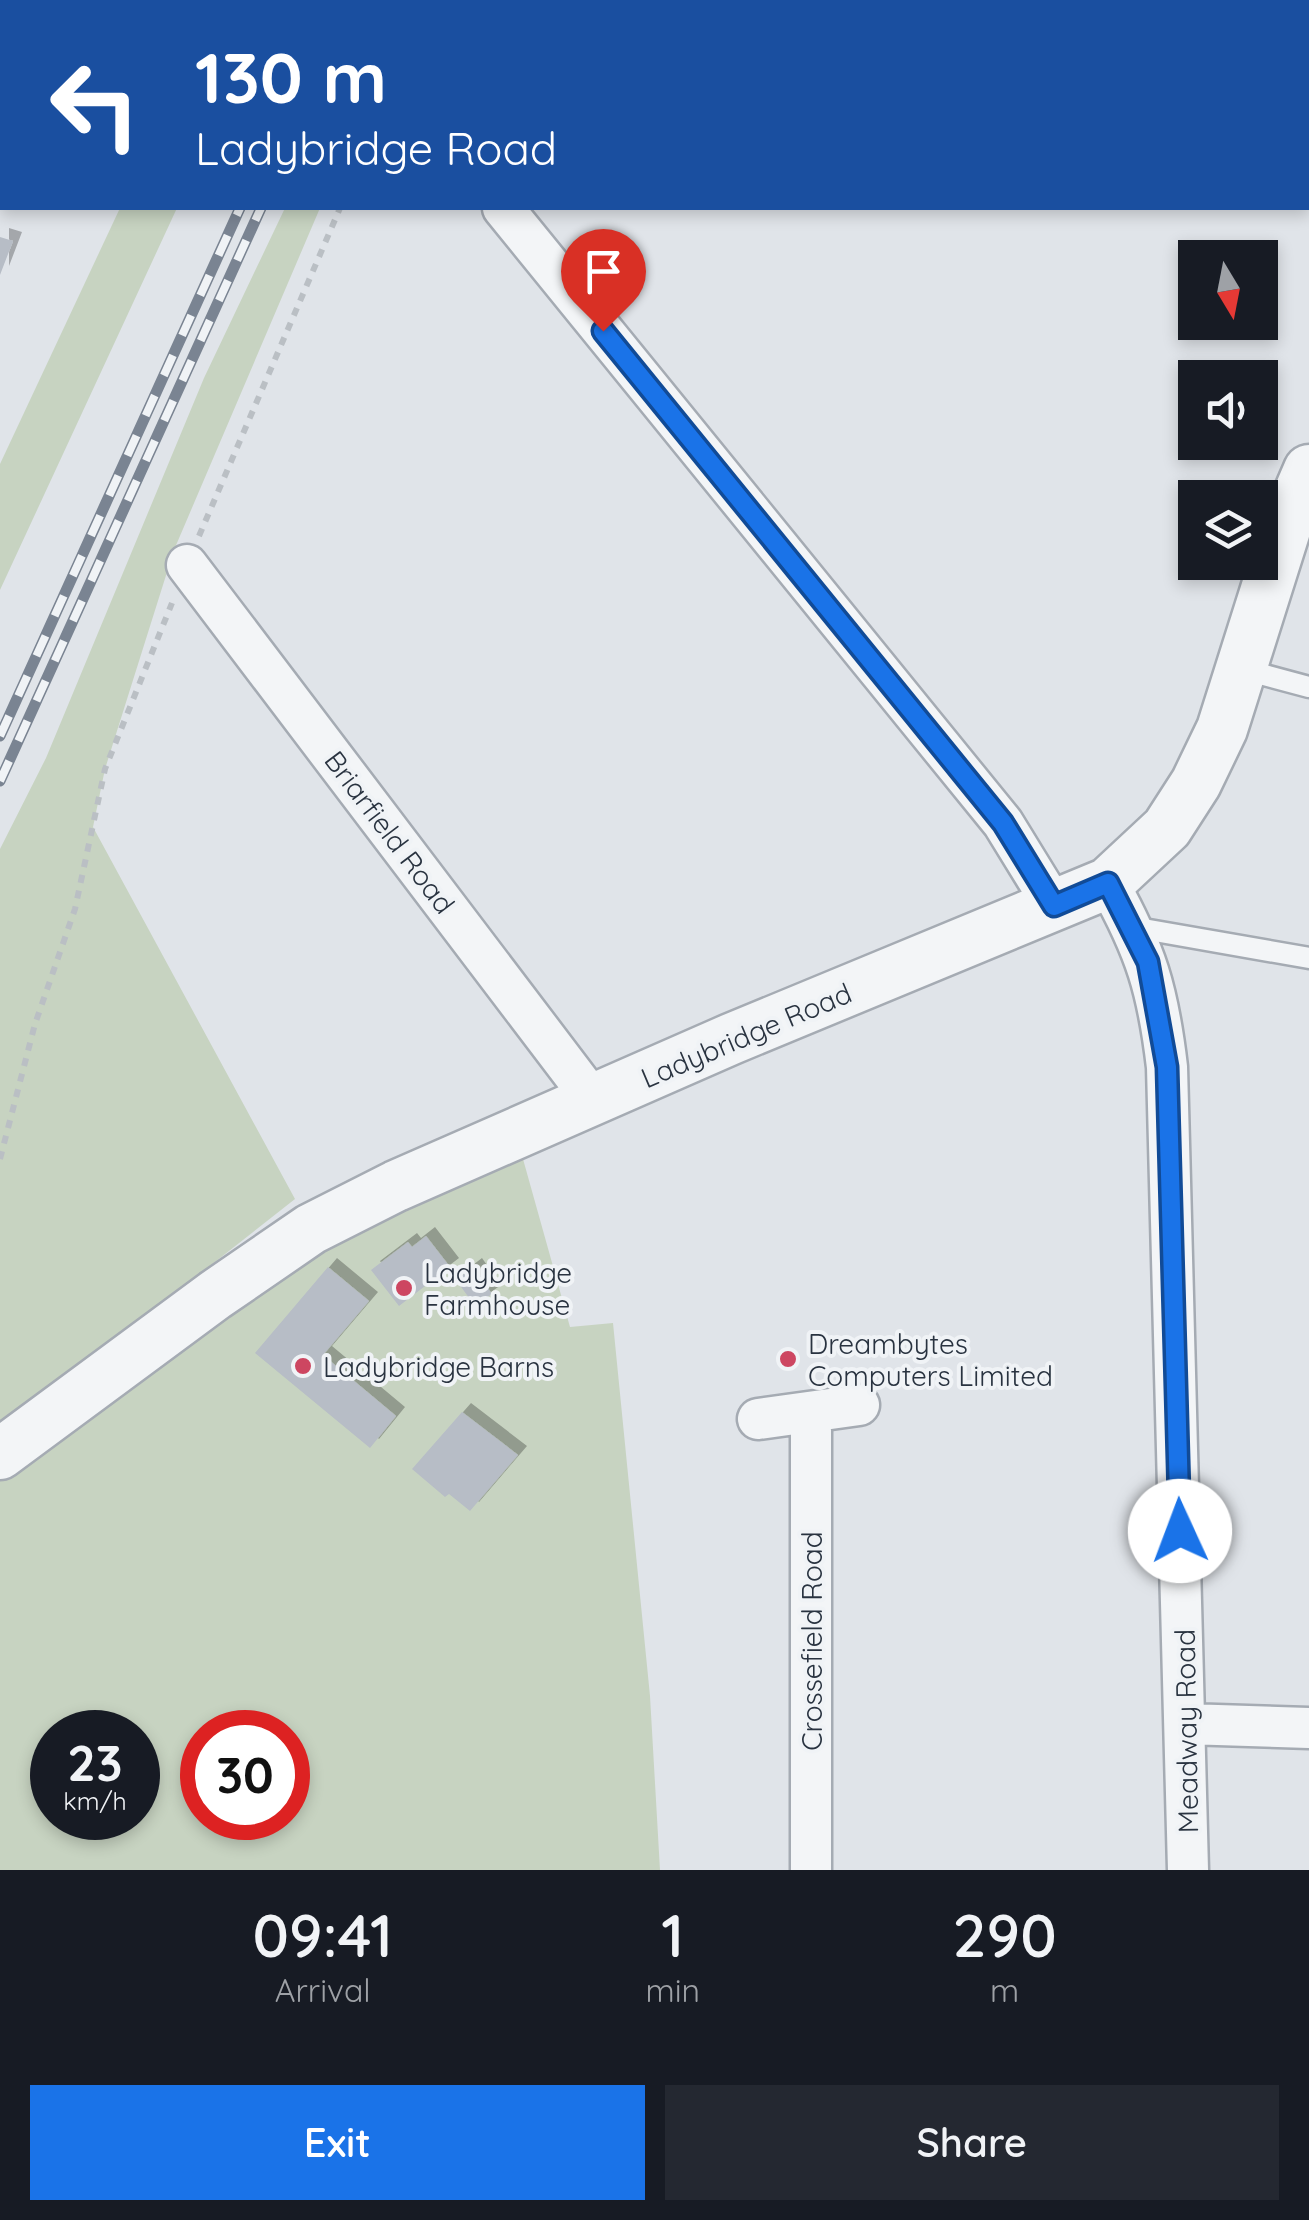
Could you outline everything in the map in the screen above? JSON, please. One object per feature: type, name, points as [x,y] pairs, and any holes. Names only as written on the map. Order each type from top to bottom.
[{"type":"street","points":[[505,210],[1003,823],[1054,906]]},
{"type":"street","name":"Ladybridge Road","points":[[0,1454],[311,1229],[396,1186],[731,1039],[1108,883],[1167,828],[1196,784],[1222,729],[1307,478]]},
{"type":"street","name":"Briarfield Road","points":[[187,565],[593,1100]]},
{"type":"street","name":"Meadway Road","points":[[1108,883],[1132,928],[1155,990],[1167,1067],[1188,1870]]},
{"type":"street","points":[[758,1419],[859,1405]]},
{"type":"street","name":"Crossefield Road","points":[[811,1412],[811,1870]]},
{"type":"street","points":[[1186,1724],[1309,1728]]},
{"type":"lane","points":[[1242,669],[1309,687]]},
{"type":"lane","points":[[1132,928],[1309,958]]},
{"type":"path","points":[[0,1159],[35,1024],[75,910],[105,768],[339,210]]},
{"type":"green space","points":[[119,210],[176,210],[0,590],[0,464]]},
{"type":"green space","points":[[284,210],[319,210],[174,550],[105,769],[93,827],[295,1199],[0,1431],[0,849],[46,758],[204,378]]},
{"type":"green space","points":[[516,1134],[570,1327],[613,1323],[650,1696],[660,1870],[0,1870],[0,1455],[215,1295]]},
{"type":"building","points":[[0,237],[13,241],[0,275]]},
{"type":"building","name":"Ladybridge Farmhouse","points":[[426,1236],[450,1267],[399,1306],[371,1270],[408,1242],[412,1247]]},
{"type":"building","points":[[328,1267],[369,1301],[323,1355],[396,1416],[370,1448],[255,1353]]},
{"type":"building","points":[[473,1267],[492,1294],[475,1306],[456,1280]]},
{"type":"building","points":[[462,1412],[518,1455],[470,1511],[449,1494],[445,1497],[412,1469]]},
{"type":"railway","points":[[0,736],[239,210]]},
{"type":"railway","points":[[0,781],[260,210]]},
{"type":"place","name":"Ladybridge Farmhouse","points":[[404,1288]]},
{"type":"place","name":"Dreambytes Computers Limited","points":[[788,1359]]},
{"type":"place","name":"Ladybridge Barns","points":[[303,1366]]},
{"type":"route","points":[[603,331],[1003,823],[1054,906],[1108,883],[1132,928],[1148,962],[1167,1067],[1180,1531]]}]
